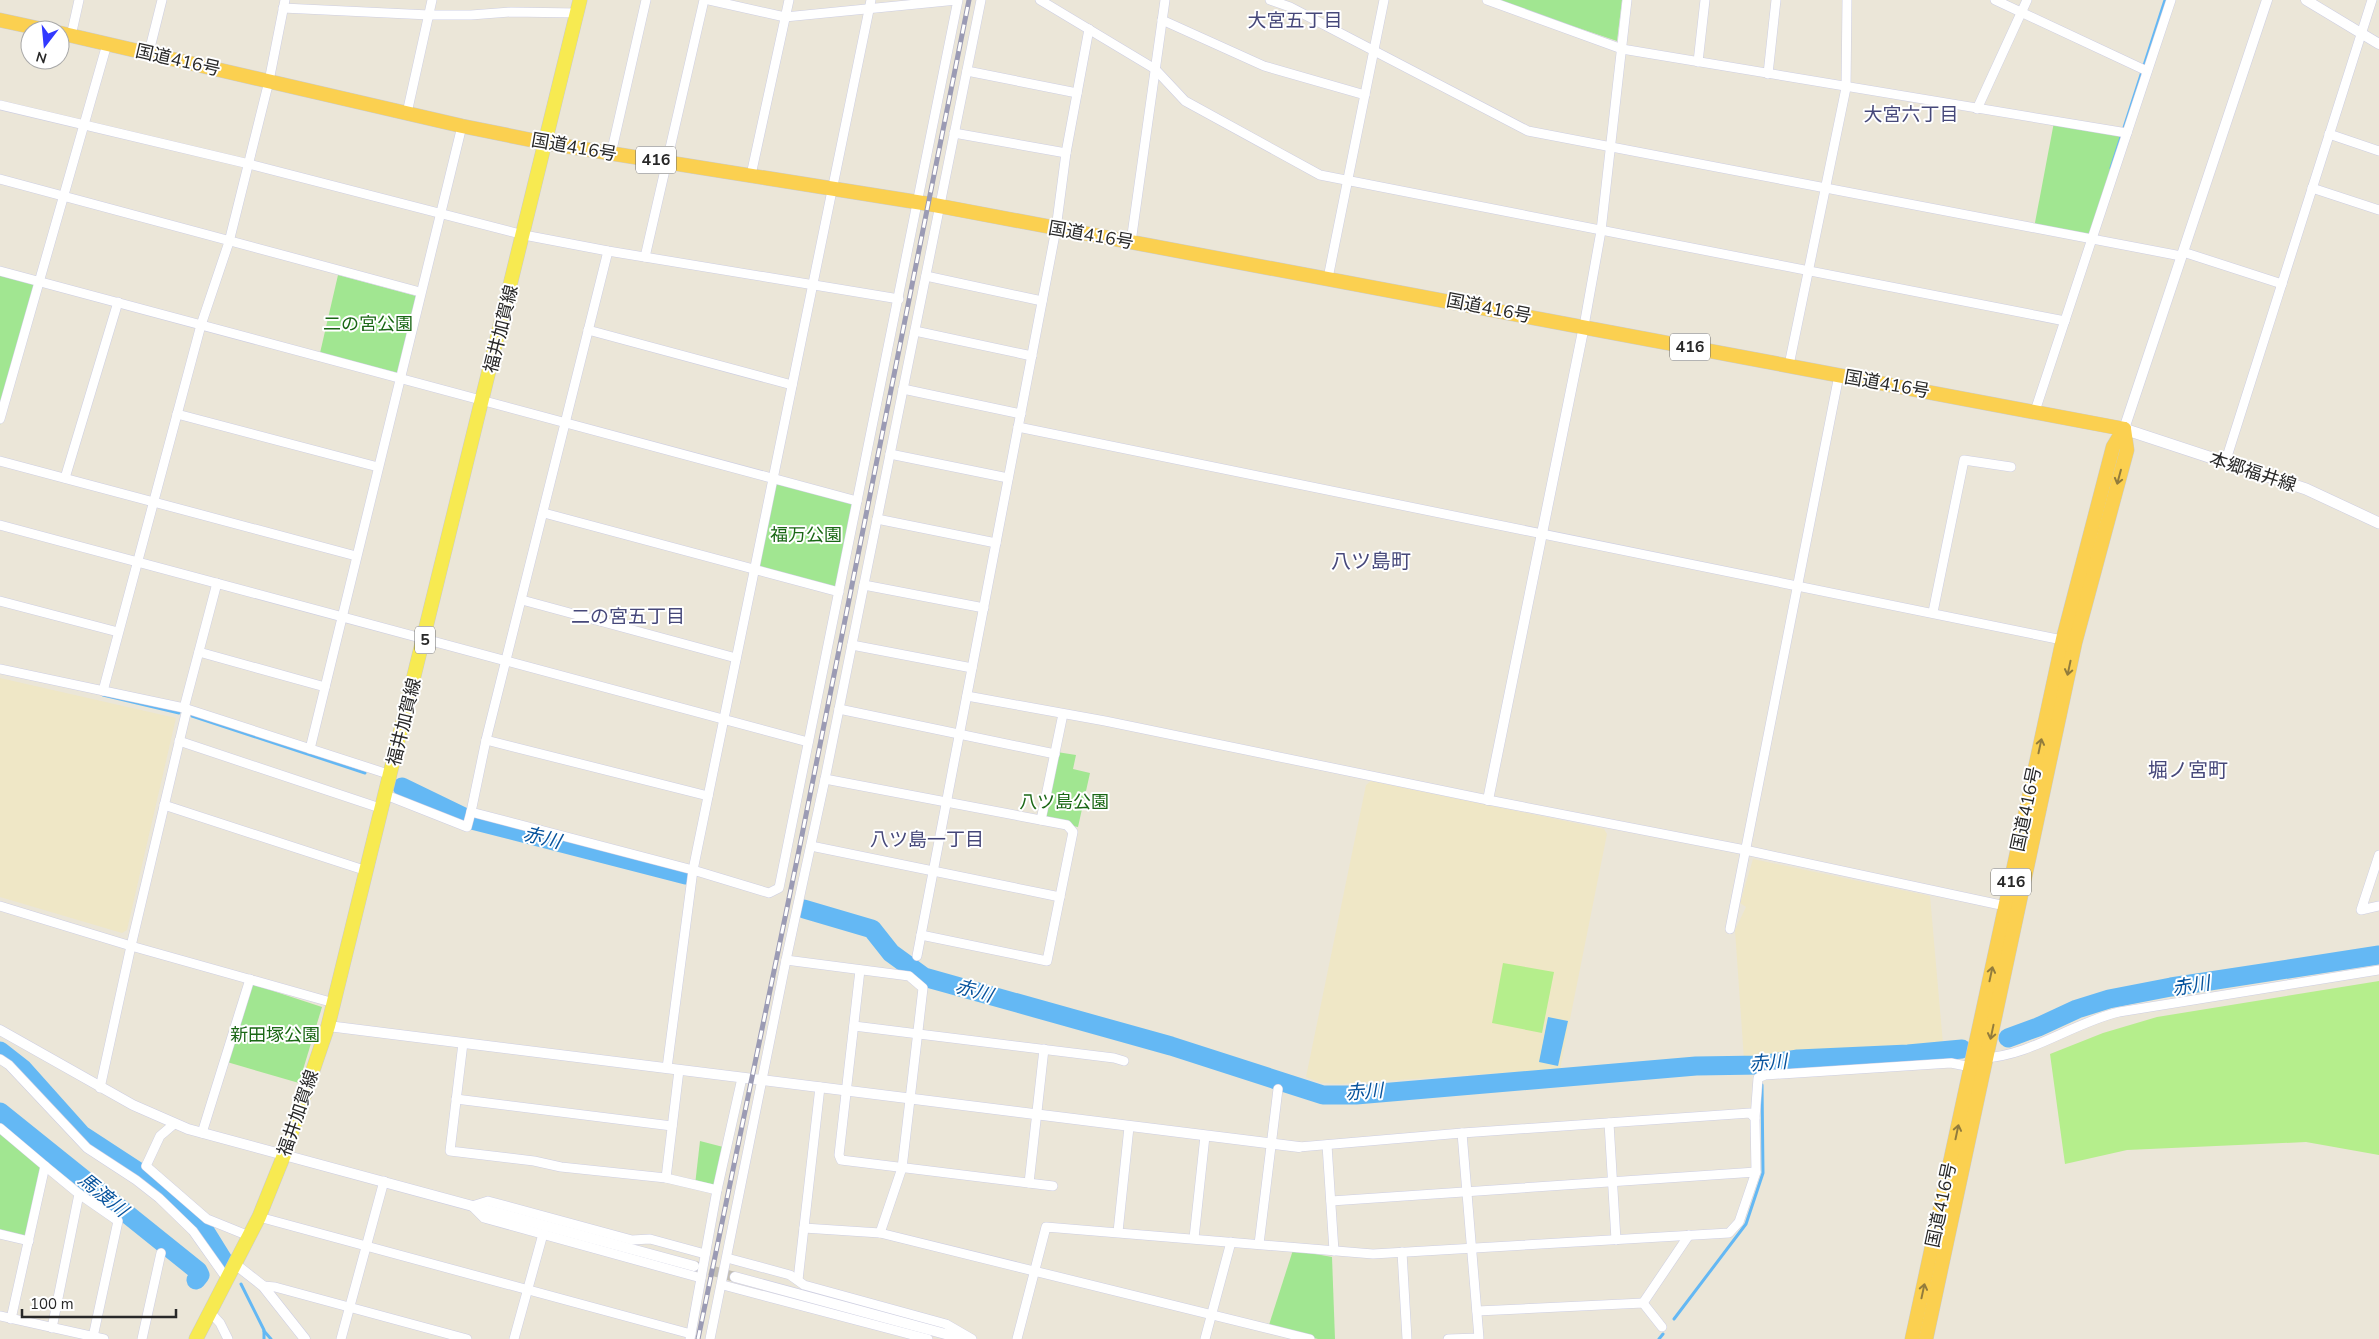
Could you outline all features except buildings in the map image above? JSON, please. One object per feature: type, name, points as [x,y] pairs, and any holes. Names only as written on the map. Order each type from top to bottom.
[{"type":"highway","points":[[0,20],[20,24]]},
{"type":"highway","name":"国道416号","points":[[70,35],[462,126],[546,143],[940,206],[2035,411],[2124,430],[2127,450],[2069,641],[2012,907],[1912,1339]]},
{"type":"highway","name":"国道416号","points":[[1926,1339],[1943,1260],[1976,1061]]},
{"type":"main road","name":"福井加賀線","points":[[196,1339],[259,1217],[284,1155],[328,1026],[368,871],[579,6]]},
{"type":"main road","name":"本郷福井線","points":[[2124,430],[2325,496],[2379,523]]},
{"type":"street","points":[[70,22],[79,0]]},
{"type":"street","points":[[149,52],[162,0]]},
{"type":"street","points":[[407,113],[432,0]]},
{"type":"street","points":[[611,154],[646,0]]},
{"type":"street","points":[[646,257],[704,0]]},
{"type":"street","points":[[471,812],[693,870],[769,893],[779,888],[958,0],[870,4],[785,17],[709,0]]},
{"type":"street","points":[[751,175],[789,0]]},
{"type":"street","points":[[710,1339],[723,1285],[786,960],[826,779],[981,0]]},
{"type":"street","points":[[1040,0],[1155,69],[1185,100],[1320,175],[1601,231],[1808,269],[2065,321]]},
{"type":"street","points":[[1131,242],[1165,0]]},
{"type":"street","points":[[1270,0],[1291,4],[1528,131],[1825,186],[2092,239],[2182,254],[2282,284]]},
{"type":"street","points":[[1328,278],[1384,0]]},
{"type":"street","points":[[1487,0],[1622,49],[1846,88],[2126,133]]},
{"type":"street","points":[[1488,800],[1584,326],[1601,231],[1627,0]]},
{"type":"street","points":[[1698,62],[1705,0]]},
{"type":"street","points":[[1768,74],[1776,0]]},
{"type":"street","points":[[1789,365],[1846,88],[1847,0]]},
{"type":"street","points":[[1995,0],[2147,71]]},
{"type":"street","points":[[1977,109],[2027,0]]},
{"type":"street","points":[[2035,411],[2170,0]]},
{"type":"street","points":[[2124,430],[2267,0]]},
{"type":"street","points":[[2306,0],[2379,44]]},
{"type":"street","points":[[2225,463],[2372,0]]},
{"type":"street","points":[[103,691],[201,325],[229,242],[269,81],[284,4],[429,15],[471,15],[579,6]]},
{"type":"street","points":[[667,1068],[693,870],[870,4]]},
{"type":"street","points":[[1162,20],[1264,66],[1365,95]]},
{"type":"street","points":[[917,956],[1056,229],[1066,153],[1089,29]]},
{"type":"street","points":[[0,419],[107,44]]},
{"type":"street","points":[[967,70],[1077,93]]},
{"type":"street","points":[[0,106],[249,164],[524,235],[608,251],[899,298]]},
{"type":"street","points":[[310,749],[462,126]]},
{"type":"street","points":[[954,134],[1066,153]]},
{"type":"street","points":[[2329,134],[2379,151]]},
{"type":"street","points":[[0,179],[420,292]]},
{"type":"street","points":[[2312,188],[2379,210]]},
{"type":"street","points":[[386,795],[467,827],[486,740],[608,251]]},
{"type":"street","points":[[0,271],[858,501]]},
{"type":"street","points":[[926,276],[1042,301]]},
{"type":"street","points":[[65,478],[118,302]]},
{"type":"street","points":[[588,330],[792,384]]},
{"type":"street","points":[[915,331],[1032,356]]},
{"type":"street","points":[[1730,929],[1838,375]]},
{"type":"street","points":[[903,388],[1021,414]]},
{"type":"street","points":[[178,414],[378,467]]},
{"type":"street","points":[[1018,427],[2069,641]]},
{"type":"street","points":[[890,454],[1008,478]]},
{"type":"street","points":[[1933,612],[1964,460],[2011,467]]},
{"type":"street","points":[[0,461],[356,556]]},
{"type":"street","points":[[544,513],[839,592]]},
{"type":"street","points":[[877,519],[996,543]]},
{"type":"street","points":[[0,525],[808,742]]},
{"type":"street","points":[[100,1088],[198,652],[217,583]]},
{"type":"street","points":[[864,585],[984,608]]},
{"type":"street","points":[[522,600],[736,658]]},
{"type":"street","points":[[0,601],[118,632]]},
{"type":"street","points":[[852,645],[972,668]]},
{"type":"street","points":[[198,652],[325,687]]},
{"type":"street","points":[[0,669],[186,708],[391,776]]},
{"type":"street","points":[[967,696],[1105,721],[1488,800],[1744,850],[2012,907]]},
{"type":"street","points":[[839,709],[1054,754]]},
{"type":"street","points":[[1041,820],[1062,714]]},
{"type":"street","points":[[486,740],[708,796]]},
{"type":"street","points":[[179,741],[383,809]]},
{"type":"street","points":[[826,779],[1067,825],[1073,832],[1047,961],[921,935]]},
{"type":"street","points":[[164,805],[368,871]]},
{"type":"street","points":[[812,846],[1060,897]]},
{"type":"street","points":[[2379,855],[2361,910],[2379,906]]},
{"type":"street","points":[[0,906],[131,946],[334,1002]]},
{"type":"street","points":[[786,960],[909,976],[923,988],[902,1168],[880,1233]]},
{"type":"street","points":[[860,970],[839,1154],[841,1160],[1053,1186]]},
{"type":"street","points":[[1017,1339],[1046,1227],[1373,1254],[1729,1233],[1739,1222],[1756,1172],[1755,1118],[1758,1078],[1765,1075],[1976,1061],[2017,1052],[2089,1020],[2119,1012],[2379,970]]},
{"type":"street","points":[[202,1133],[250,979]]},
{"type":"street","points":[[328,1026],[1299,1147],[1462,1133],[1750,1113],[1755,1118]]},
{"type":"street","points":[[854,1026],[1114,1058],[1124,1061]]},
{"type":"street","points":[[0,1030],[133,1106],[174,1124],[694,1266]]},
{"type":"street","points":[[463,1043],[450,1152],[534,1161],[561,1167],[666,1178],[717,1190]]},
{"type":"street","points":[[1029,1183],[1044,1049]]},
{"type":"street","points":[[0,1059],[10,1066],[87,1148],[136,1180],[159,1198],[193,1230],[231,1271],[262,1286],[275,1287],[467,1339]]},
{"type":"street","points":[[666,1178],[679,1070]]},
{"type":"street","points":[[259,1217],[528,1290],[691,1337],[717,1190],[742,1078]]},
{"type":"street","points":[[798,1280],[820,1087]]},
{"type":"street","points":[[1259,1244],[1278,1089]]},
{"type":"street","points":[[456,1099],[672,1126]]},
{"type":"street","points":[[1609,1123],[1616,1240]]},
{"type":"street","points":[[174,1124],[160,1136],[146,1166],[207,1219],[249,1236]]},
{"type":"street","points":[[1118,1232],[1129,1127]]},
{"type":"street","points":[[0,1128],[79,1194],[118,1220],[92,1336]]},
{"type":"street","points":[[1448,1339],[1479,1338],[1462,1133]]},
{"type":"street","points":[[1194,1238],[1204,1136]]},
{"type":"street","points":[[1327,1145],[1334,1251]]},
{"type":"street","points":[[11,1319],[45,1166]]},
{"type":"street","points":[[1332,1201],[1756,1172]]},
{"type":"street","points":[[341,1339],[384,1181]]},
{"type":"street","points":[[52,1328],[79,1194]]},
{"type":"street","points":[[472,1206],[488,1201],[632,1240],[650,1239],[705,1254]]},
{"type":"street","points":[[472,1206],[484,1218],[701,1278]]},
{"type":"street","points":[[804,1228],[880,1233],[1310,1339]]},
{"type":"street","points":[[0,1234],[28,1241]]},
{"type":"street","points":[[514,1339],[543,1234]]},
{"type":"street","points":[[1643,1303],[1689,1236]]},
{"type":"street","points":[[1205,1339],[1231,1242]]},
{"type":"street","points":[[1402,1252],[1406,1339]]},
{"type":"street","points":[[142,1339],[160,1253]]},
{"type":"street","points":[[727,1258],[790,1275],[804,1285],[946,1324],[972,1339]]},
{"type":"street","points":[[1928,1265],[1943,1260]]},
{"type":"street","points":[[735,1277],[964,1339]]},
{"type":"street","points":[[723,1285],[928,1339]]},
{"type":"street","points":[[262,1286],[305,1339]]},
{"type":"street","points":[[1476,1311],[1643,1303]]},
{"type":"street","points":[[1643,1303],[1662,1327]]},
{"type":"street","points":[[210,1312],[220,1323],[228,1339]]},
{"type":"street","points":[[0,1316],[104,1339]]},
{"type":"shaded area","points":[[0,678],[176,718],[127,930],[122,933],[0,897]]},
{"type":"shaded area","points":[[1371,781],[1604,829],[1607,834],[1560,1069],[1340,1084],[1321,1083],[1306,1077],[1366,785]]},
{"type":"shaded area","points":[[1753,859],[1930,896],[1943,1044],[1744,1060],[1735,930],[1746,907],[1740,903]]},
{"type":"green space","points":[[1495,0],[1622,0],[1617,41]]},
{"type":"green space","points":[[2054,122],[2127,133],[2092,239],[2034,228]]},
{"type":"green space","points":[[0,275],[40,286],[0,425]]},
{"type":"green space","name":"二の宮公園","points":[[338,275],[416,296],[398,373],[320,353]]},
{"type":"green space","name":"福万公園","points":[[773,478],[857,501],[839,592],[754,570]]},
{"type":"green space","name":"八ツ島公園","points":[[1057,752],[1076,755],[1073,769],[1090,773],[1078,827],[1041,820]]},
{"type":"green space","points":[[1503,963],[1554,972],[1542,1033],[1492,1023]]},
{"type":"green space","points":[[2379,981],[2379,1155],[2306,1142],[2127,1150],[2065,1164],[2050,1054],[2103,1033],[2157,1017]]},
{"type":"green space","name":"新田塚公園","points":[[252,984],[322,1007],[299,1083],[227,1062]]},
{"type":"green space","points":[[0,1128],[45,1166],[29,1241],[0,1234]]},
{"type":"green space","points":[[700,1141],[727,1148],[717,1190],[695,1185]]},
{"type":"green space","points":[[1293,1250],[1332,1257],[1335,1339],[1318,1339],[1268,1328]]},
{"type":"water","points":[[1548,1017],[1568,1021],[1558,1066],[1539,1062]]},
{"type":"waterway","points":[[2111,168],[2165,0]]},
{"type":"waterway","points":[[103,695],[179,713]]},
{"type":"waterway","points":[[192,716],[365,773]]},
{"type":"waterway","name":"赤川","points":[[402,787],[468,819],[686,875]]},
{"type":"waterway","name":"赤川","points":[[804,909],[872,929],[891,953],[924,977],[1171,1046],[1323,1095],[1356,1095],[1696,1066],[1761,1065],[1798,1059],[1908,1054],[1962,1049]]},
{"type":"waterway","name":"赤川","points":[[2008,1038],[2077,1009],[2109,999],[2171,987],[2379,955]]},
{"type":"waterway","points":[[0,1051],[23,1069],[82,1135],[157,1184],[205,1231],[223,1260]]},
{"type":"waterway","points":[[1674,1319],[1746,1224],[1763,1173],[1762,1085]]},
{"type":"waterway","name":"馬渡川","points":[[0,1112],[198,1271],[200,1275],[196,1280]]},
{"type":"waterway","points":[[241,1284],[264,1330],[264,1339]]},
{"type":"waterway","points":[[264,1331],[271,1339]]},
{"type":"waterway","points":[[1659,1339],[1663,1334]]},
{"type":"tunnel","points":[[695,1266],[735,1277]]},
{"type":"railway","points":[[698,1339],[799,850],[969,0]]},
{"type":"district","name":"大宮五丁目","points":[[1295,21]]},
{"type":"district","name":"大宮六丁目","points":[[1911,115]]},
{"type":"district","name":"八ツ島町","points":[[1371,561]]},
{"type":"district","name":"二の宮五丁目","points":[[628,617]]},
{"type":"district","name":"堀ノ宮町","points":[[2188,770]]},
{"type":"district","name":"八ツ島一丁目","points":[[927,840]]}]
